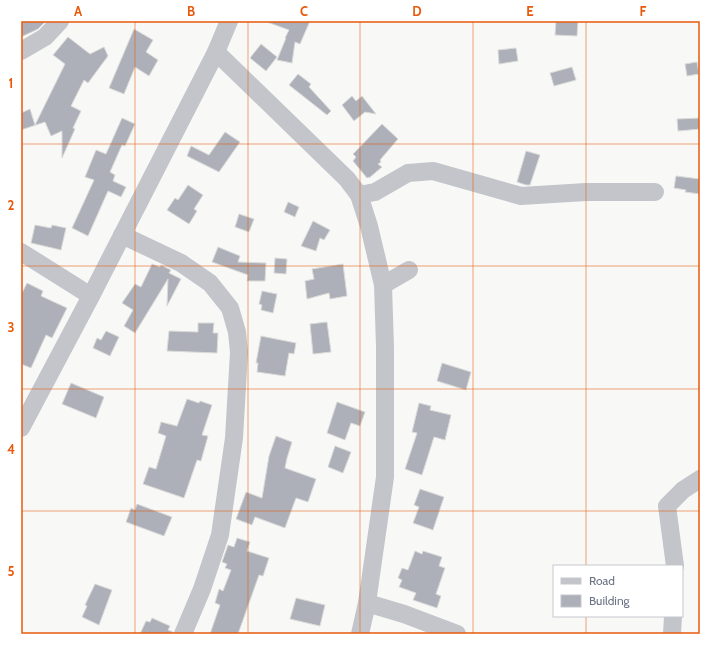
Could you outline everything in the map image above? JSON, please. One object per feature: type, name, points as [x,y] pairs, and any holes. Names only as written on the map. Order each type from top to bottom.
[{"type":"street","points":[[21,51],[45,37],[60,21]]},
{"type":"street","points":[[21,428],[216,52],[229,21]]},
{"type":"street","points":[[216,52],[348,179],[359,196],[369,226],[383,286],[385,355],[385,477],[367,603],[360,634]]},
{"type":"street","points":[[359,196],[375,192],[408,173],[433,171],[521,196],[586,192],[655,192]]},
{"type":"street","points":[[122,235],[181,264],[210,283],[230,308],[237,332],[238,352],[234,438],[220,535],[202,589],[183,634]]},
{"type":"street","points":[[21,252],[90,296]]},
{"type":"street","points":[[383,286],[409,270]]},
{"type":"street","points":[[675,565],[667,506],[683,490],[700,479]]},
{"type":"street","points":[[367,603],[404,614],[457,634]]},
{"type":"street","points":[[672,634],[673,617]]},
{"type":"building","points":[[21,21],[46,21],[38,29],[21,37]]},
{"type":"building","points":[[310,21],[300,44],[295,42],[292,63],[277,60],[289,30],[267,22]]},
{"type":"building","points":[[556,21],[578,21],[577,36],[555,35]]},
{"type":"building","points":[[134,29],[153,40],[146,52],[158,60],[149,76],[135,67],[124,94],[109,88]]},
{"type":"building","points":[[68,37],[90,54],[104,47],[108,56],[88,83],[84,80],[71,106],[81,111],[62,158],[62,131],[51,136],[45,122],[21,130],[21,113],[30,109],[35,125],[65,64],[53,55]]},
{"type":"building","points":[[261,44],[277,57],[266,71],[250,58]]},
{"type":"building","points":[[516,48],[518,61],[499,64],[498,50]]},
{"type":"building","points":[[697,62],[699,74],[687,76],[685,64]]},
{"type":"building","points":[[572,67],[576,80],[554,86],[550,73]]},
{"type":"building","points":[[298,74],[311,84],[309,87],[331,111],[327,115],[289,85]]},
{"type":"building","points":[[352,96],[356,101],[362,96],[376,114],[365,112],[354,121],[342,105]]},
{"type":"building","points":[[122,118],[135,124],[125,146],[122,145],[110,172],[115,175],[113,181],[126,187],[121,197],[108,191],[88,236],[72,228],[94,180],[85,177],[96,150],[106,154]]},
{"type":"building","points":[[700,118],[700,129],[678,131],[677,119]]},
{"type":"building","points":[[382,124],[398,139],[380,160],[381,162],[378,164],[382,167],[367,178],[353,161],[356,157],[353,154]]},
{"type":"building","points":[[225,132],[240,142],[219,172],[187,156],[191,146],[209,155]]},
{"type":"building","points":[[526,151],[540,155],[530,185],[517,182]]},
{"type":"building","points":[[676,176],[700,179],[700,194],[685,192],[686,190],[674,188]]},
{"type":"building","points":[[188,185],[203,195],[194,209],[197,211],[189,224],[167,210],[175,198],[178,200]]},
{"type":"building","points":[[288,202],[299,207],[295,217],[284,212]]},
{"type":"building","points":[[239,214],[254,219],[249,232],[235,227]]},
{"type":"building","points":[[313,221],[330,230],[324,240],[320,238],[316,251],[301,246]]},
{"type":"building","points":[[35,225],[51,228],[52,225],[66,228],[61,250],[31,243]]},
{"type":"building","points":[[218,247],[240,256],[238,262],[266,263],[265,281],[247,281],[248,275],[212,262]]},
{"type":"building","points":[[275,258],[287,259],[286,274],[274,273]]},
{"type":"building","points":[[152,264],[160,267],[161,265],[171,270],[169,273],[181,279],[167,306],[168,279],[135,333],[124,326],[133,310],[122,303],[135,284],[141,287]]},
{"type":"building","points":[[343,264],[347,296],[330,299],[329,293],[307,299],[305,281],[314,279],[312,269]]},
{"type":"building","points":[[27,283],[43,291],[41,296],[67,308],[52,338],[46,335],[31,368],[21,364],[21,295]]},
{"type":"building","points":[[262,291],[277,294],[273,313],[261,310],[262,305],[259,304]]},
{"type":"building","points":[[327,322],[331,352],[313,354],[310,324]]},
{"type":"building","points":[[198,323],[214,323],[213,333],[218,333],[217,353],[167,351],[169,331],[198,332]]},
{"type":"building","points":[[106,331],[119,337],[110,356],[93,348],[97,338],[101,340]]},
{"type":"building","points":[[261,336],[296,343],[294,354],[289,353],[285,376],[257,372],[258,363],[256,363]]},
{"type":"building","points":[[442,363],[471,372],[466,390],[437,381]]},
{"type":"building","points":[[71,383],[104,397],[96,418],[62,404]]},
{"type":"building","points":[[187,399],[212,405],[202,435],[208,436],[201,461],[197,460],[184,498],[143,484],[149,467],[156,469],[166,436],[158,433],[161,422],[177,426]]},
{"type":"building","points":[[337,402],[365,412],[360,426],[351,423],[345,440],[327,433]]},
{"type":"building","points":[[419,403],[431,406],[430,410],[451,415],[445,440],[434,437],[422,475],[405,469],[417,433],[412,432]]},
{"type":"building","points":[[276,436],[292,442],[285,468],[316,479],[308,502],[296,498],[285,528],[255,517],[252,525],[236,519],[246,492],[262,498],[269,456]]},
{"type":"building","points":[[335,446],[351,452],[343,473],[328,467]]},
{"type":"building","points":[[420,489],[444,497],[433,530],[413,523],[419,507],[414,505]]},
{"type":"building","points":[[137,504],[172,517],[164,536],[126,522],[131,508],[135,510]]},
{"type":"building","points":[[237,538],[250,542],[247,551],[269,558],[263,576],[259,575],[238,634],[210,634],[220,605],[215,603],[219,589],[223,591],[231,570],[225,568],[227,564],[222,562],[228,545],[234,547]]},
{"type":"building","points":[[415,551],[422,554],[423,551],[442,557],[439,566],[445,568],[436,594],[441,596],[437,608],[413,600],[416,593],[399,587],[402,580],[398,578],[402,568],[408,570]]},
{"type":"building","points":[[95,584],[112,590],[99,625],[82,617],[87,606],[85,605]]},
{"type":"building","points":[[296,598],[325,605],[320,626],[290,619]]},
{"type":"building","points":[[152,618],[170,626],[168,630],[173,632],[173,634],[140,634],[146,621],[150,622]]}]
